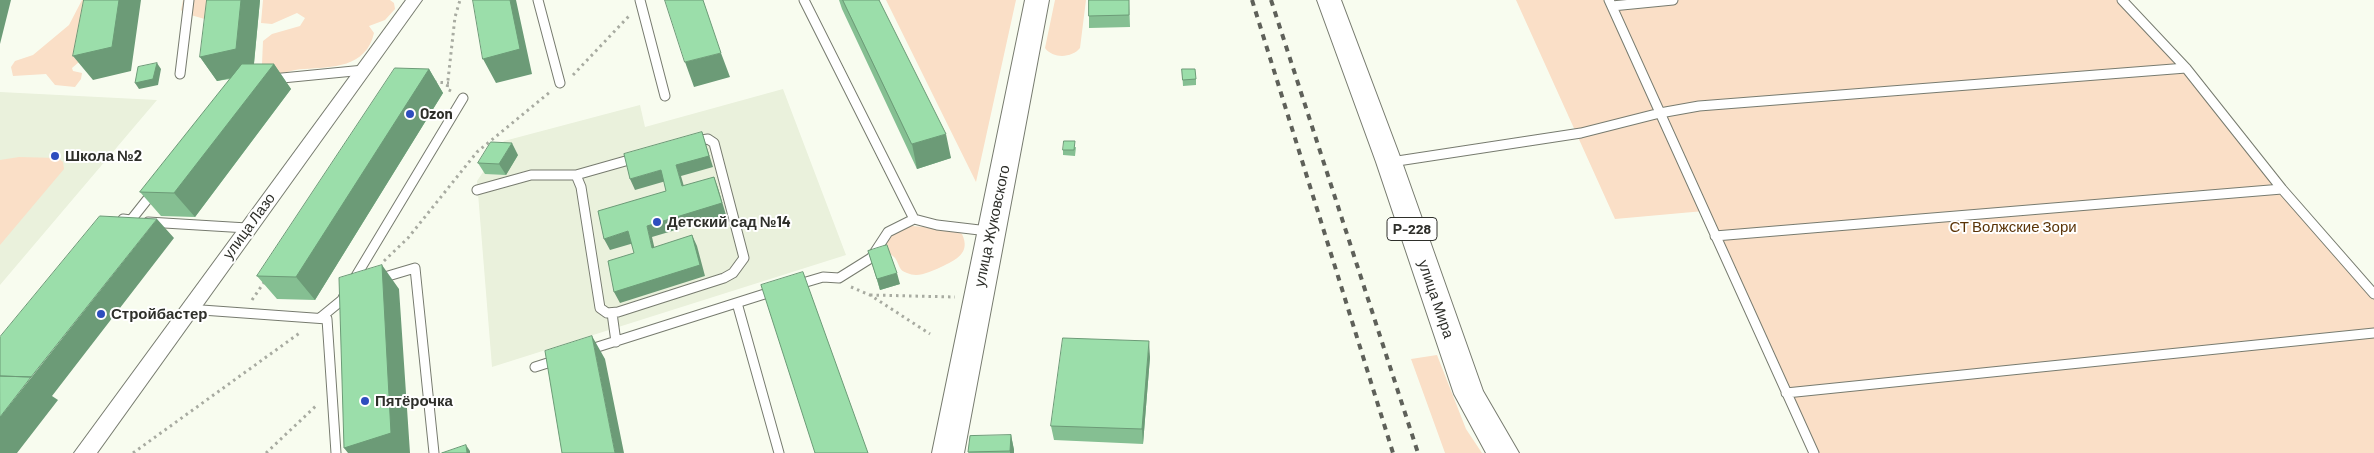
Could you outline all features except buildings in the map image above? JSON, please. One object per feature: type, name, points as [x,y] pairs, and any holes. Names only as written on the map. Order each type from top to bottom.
[{"type":"main road","name":"улица Жуковского","points":[[948,453],[976,298],[1016,115],[1037,0]]},
{"type":"main road","name":"улица Мира","points":[[1329,0],[1389,162],[1469,394],[1503,453]]},
{"type":"street","name":"улица Лазо","points":[[85,453],[414,0]]},
{"type":"lane","points":[[180,74],[189,0]]},
{"type":"lane","points":[[538,0],[560,84]]},
{"type":"lane","points":[[804,0],[914,219]]},
{"type":"lane","points":[[1673,0],[1611,3],[1814,453]]},
{"type":"lane","points":[[2122,0],[2186,68],[2282,189],[2374,294]]},
{"type":"lane","points":[[640,1],[665,96]]},
{"type":"lane","points":[[1389,162],[1581,133],[1660,113],[1699,106],[2186,68]]},
{"type":"lane","points":[[259,82],[285,77],[364,70]]},
{"type":"lane","points":[[320,318],[342,300],[462,98]]},
{"type":"lane","points":[[576,175],[584,201],[600,308],[612,313],[724,278],[734,273],[744,258],[714,143],[708,139],[682,144]]},
{"type":"lane","points":[[477,190],[531,176],[576,175],[643,155]]},
{"type":"lane","points":[[131,220],[161,182]]},
{"type":"lane","points":[[1715,236],[2282,189]]},
{"type":"lane","points":[[111,218],[247,228]]},
{"type":"lane","points":[[535,367],[737,303],[823,278],[839,278],[870,258],[888,232],[914,219],[937,225],[990,232]]},
{"type":"lane","points":[[349,288],[415,268],[434,453]]},
{"type":"lane","points":[[737,303],[779,453]]},
{"type":"lane","points":[[188,309],[327,319],[336,453]]},
{"type":"lane","points":[[612,313],[616,342]]},
{"type":"lane","points":[[1786,393],[2374,333]]},
{"type":"path","points":[[460,0],[455,17],[448,89],[464,94],[462,98]]},
{"type":"path","points":[[377,266],[398,250],[443,197],[467,163],[485,145],[577,72],[634,11],[640,1]]},
{"type":"path","points":[[429,82],[449,83]]},
{"type":"path","points":[[839,278],[870,295],[930,334]]},
{"type":"path","points":[[243,313],[266,280]]},
{"type":"path","points":[[870,295],[976,298]]},
{"type":"path","points":[[133,453],[320,318]]},
{"type":"path","points":[[266,453],[332,391]]},
{"type":"shaded area","name":"Детский сад №14","points":[[783,89],[846,255],[492,367],[477,181],[504,141],[640,105],[645,127]]},
{"type":"shaded area","name":"Школа №2","points":[[0,92],[157,100],[0,285]]},
{"type":"green space","points":[[82,0],[98,0],[79,62],[72,68],[73,71],[82,73],[81,79],[75,87],[55,85],[46,74],[13,76],[11,67],[15,61],[33,55],[69,25]]},
{"type":"green space","points":[[183,0],[223,0],[208,20],[184,13],[181,10]]},
{"type":"green space","points":[[263,0],[390,0],[394,3],[395,9],[385,20],[369,26],[374,33],[370,45],[356,59],[336,66],[295,70],[270,77],[259,71],[262,64],[263,41],[272,34],[300,26],[305,18],[297,13],[272,24],[261,23]]},
{"type":"green space","points":[[886,0],[1016,0],[976,182]]},
{"type":"green space","points":[[1055,0],[1086,0],[1080,48],[1072,54],[1057,55],[1048,52],[1045,48]]},
{"type":"green space","name":"СТ Волжские Зори","points":[[1516,0],[2122,0],[2374,294],[2374,453],[1814,453],[1704,211],[1615,219]]},
{"type":"green space","points":[[19,157],[58,158],[63,162],[64,169],[0,245],[0,160]]},
{"type":"green space","points":[[912,226],[950,229],[962,234],[965,246],[963,251],[952,262],[920,275],[904,272],[894,257],[883,248],[890,236]]},
{"type":"green space","points":[[1437,355],[1466,429],[1482,453],[1445,453],[1411,359]]},
{"type":"railway","points":[[1252,0],[1393,453]]},
{"type":"railway","points":[[1271,0],[1418,453]]},
{"type":"place","name":"Ozon","points":[[410,114]]},
{"type":"place","name":"Школа №2","points":[[55,156]]},
{"type":"place","name":"Детский сад №14","points":[[657,222]]},
{"type":"place","name":"Стройбастер","points":[[101,314]]},
{"type":"place","name":"Пятёрочка","points":[[365,401]]}]
